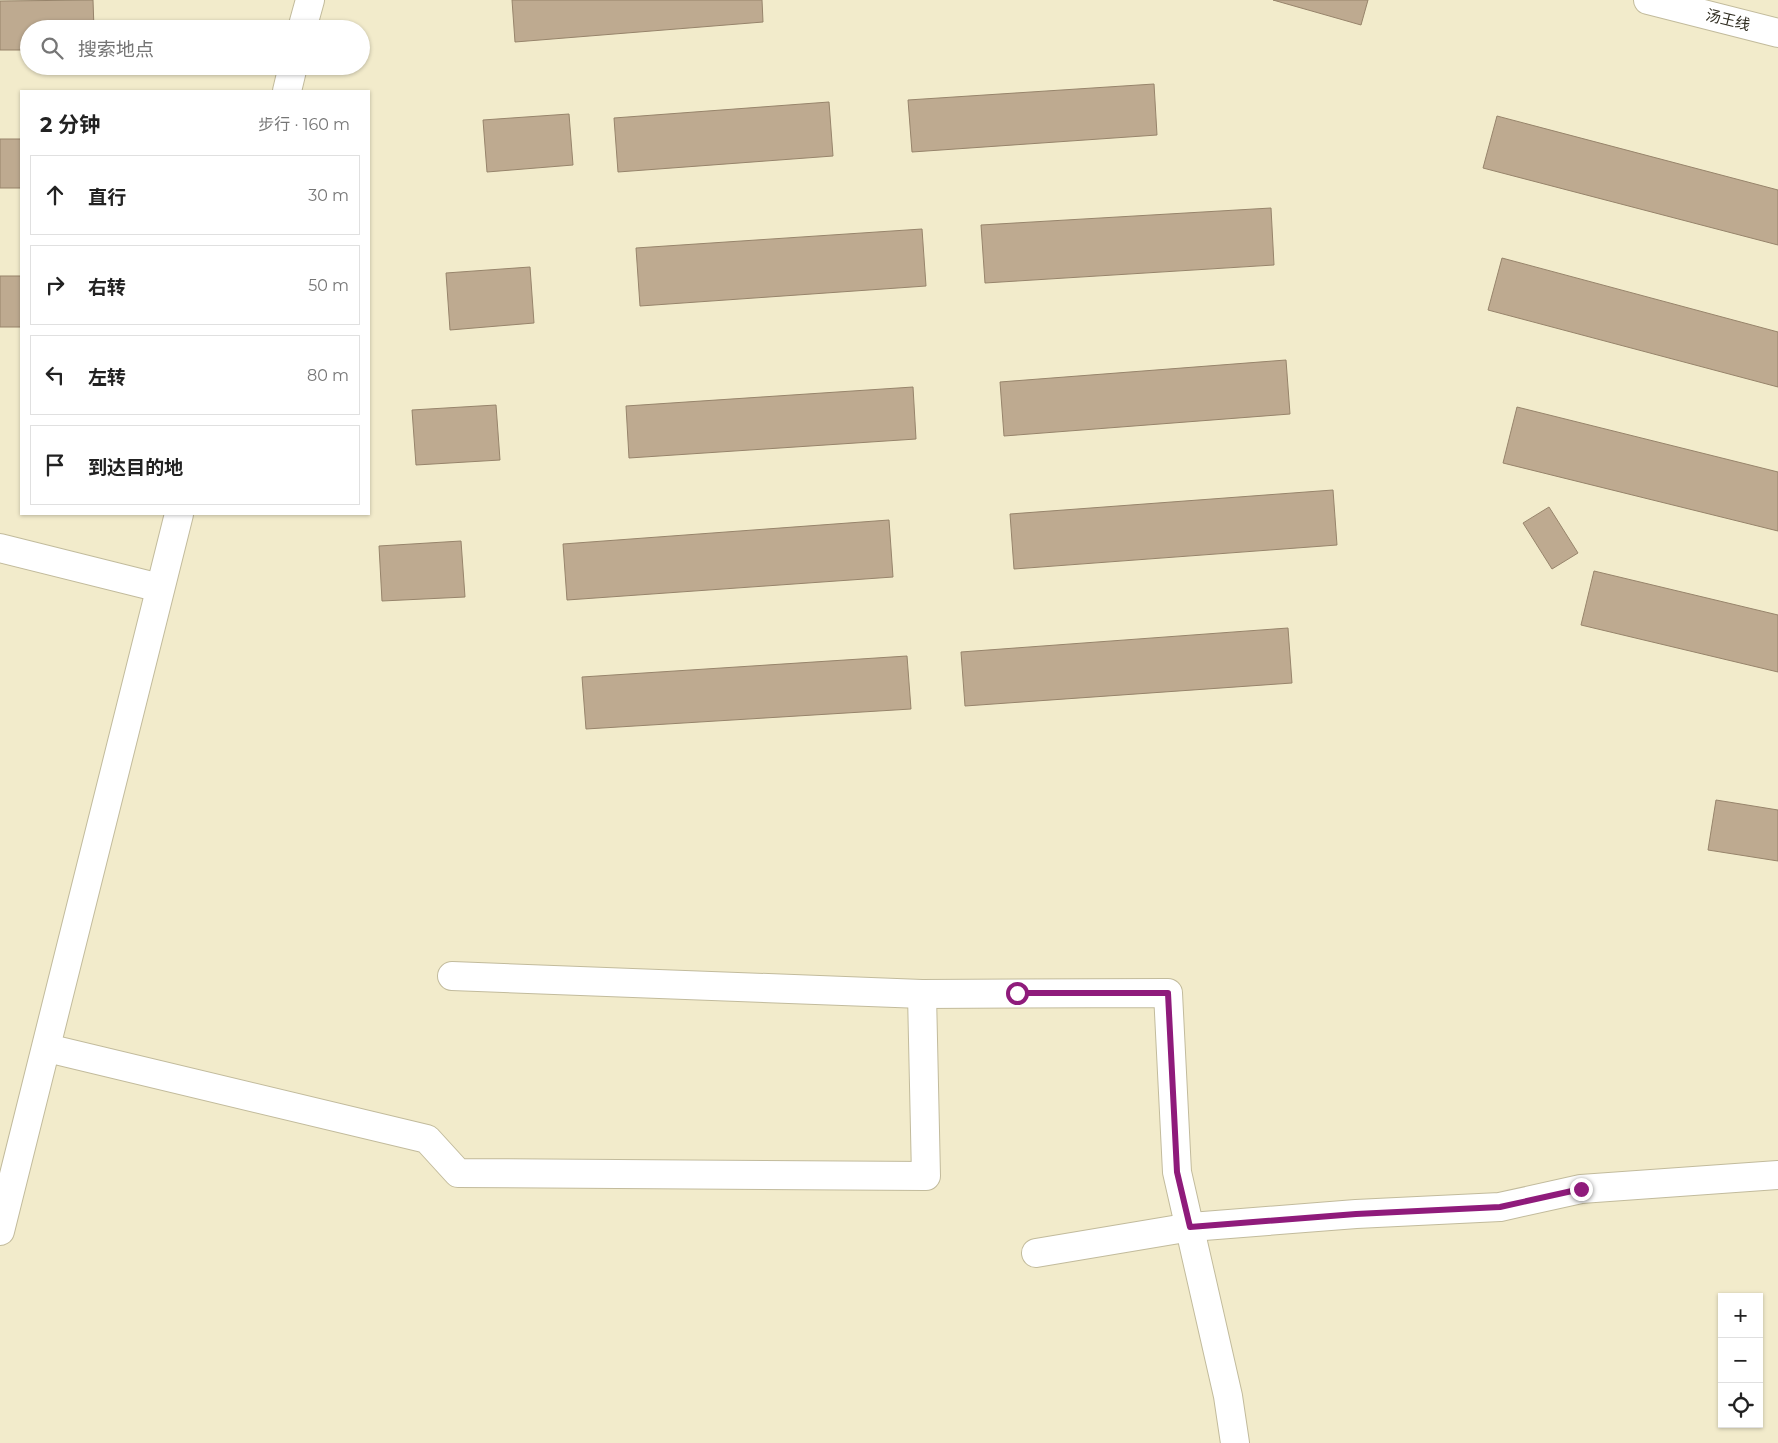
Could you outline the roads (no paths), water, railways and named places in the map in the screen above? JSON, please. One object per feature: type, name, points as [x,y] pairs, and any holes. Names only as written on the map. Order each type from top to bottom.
[{"type":"main road","points":[[304,20],[310,0]]},
{"type":"main road","name":"汤王线","points":[[1648,0],[1778,34]]},
{"type":"main road","points":[[287,90],[291,75]]},
{"type":"main road","points":[[0,1231],[179,515]]},
{"type":"main road","points":[[0,548],[160,588]]},
{"type":"main road","points":[[452,976],[922,994],[1168,993],[1177,1172],[1228,1396],[1235,1443]]},
{"type":"main road","points":[[47,1048],[428,1139],[458,1173],[926,1176],[922,994]]},
{"type":"main road","points":[[1036,1253],[1190,1227],[1356,1214],[1500,1207],[1581,1189],[1778,1175]]}]
